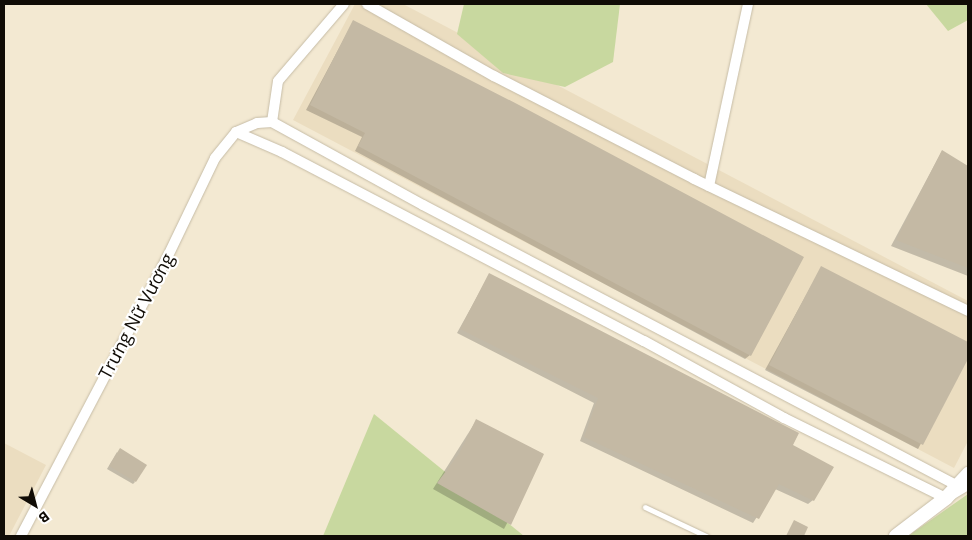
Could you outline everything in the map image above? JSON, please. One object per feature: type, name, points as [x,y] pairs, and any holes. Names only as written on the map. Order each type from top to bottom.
[{"type":"main road","points":[[896,536],[963,485],[968,474]]},
{"type":"street","points":[[344,4],[278,81],[272,122],[422,205],[963,485]]},
{"type":"street","points":[[367,4],[494,76],[709,186],[968,311]]},
{"type":"street","points":[[709,186],[748,4]]},
{"type":"street","name":"Trưng Nữ Vương","points":[[21,536],[165,262],[215,158],[236,132],[256,123],[272,122]]},
{"type":"street","points":[[236,132],[282,152],[644,341],[784,418],[946,498]]},
{"type":"lane","points":[[645,507],[706,536]]},
{"type":"shaded area","points":[[355,4],[403,4],[968,301],[968,441],[954,468],[293,120]]},
{"type":"shaded area","points":[[4,443],[46,465],[9,536],[4,536]]},
{"type":"green space","points":[[464,4],[620,4],[613,62],[565,87],[503,73],[457,34]]},
{"type":"green space","points":[[926,4],[968,4],[968,20],[948,31]]},
{"type":"green space","points":[[374,414],[524,536],[323,536]]},
{"type":"green space","points":[[968,494],[968,536],[908,536]]},
{"type":"building","points":[[353,20],[519,105],[804,257],[751,356],[358,146],[365,133],[310,105]]},
{"type":"building","points":[[942,150],[968,166],[968,268],[896,240]]},
{"type":"building","points":[[821,266],[968,342],[968,359],[923,445],[769,365]]},
{"type":"building","points":[[489,273],[799,433],[793,445],[834,467],[814,501],[779,484],[759,519],[584,437],[598,398],[460,329]]},
{"type":"building","points":[[476,419],[544,454],[511,525],[437,483],[459,454]]},
{"type":"building","points":[[120,448],[147,465],[136,482],[109,466]]},
{"type":"building","points":[[794,520],[808,527],[804,536],[786,536]]}]
